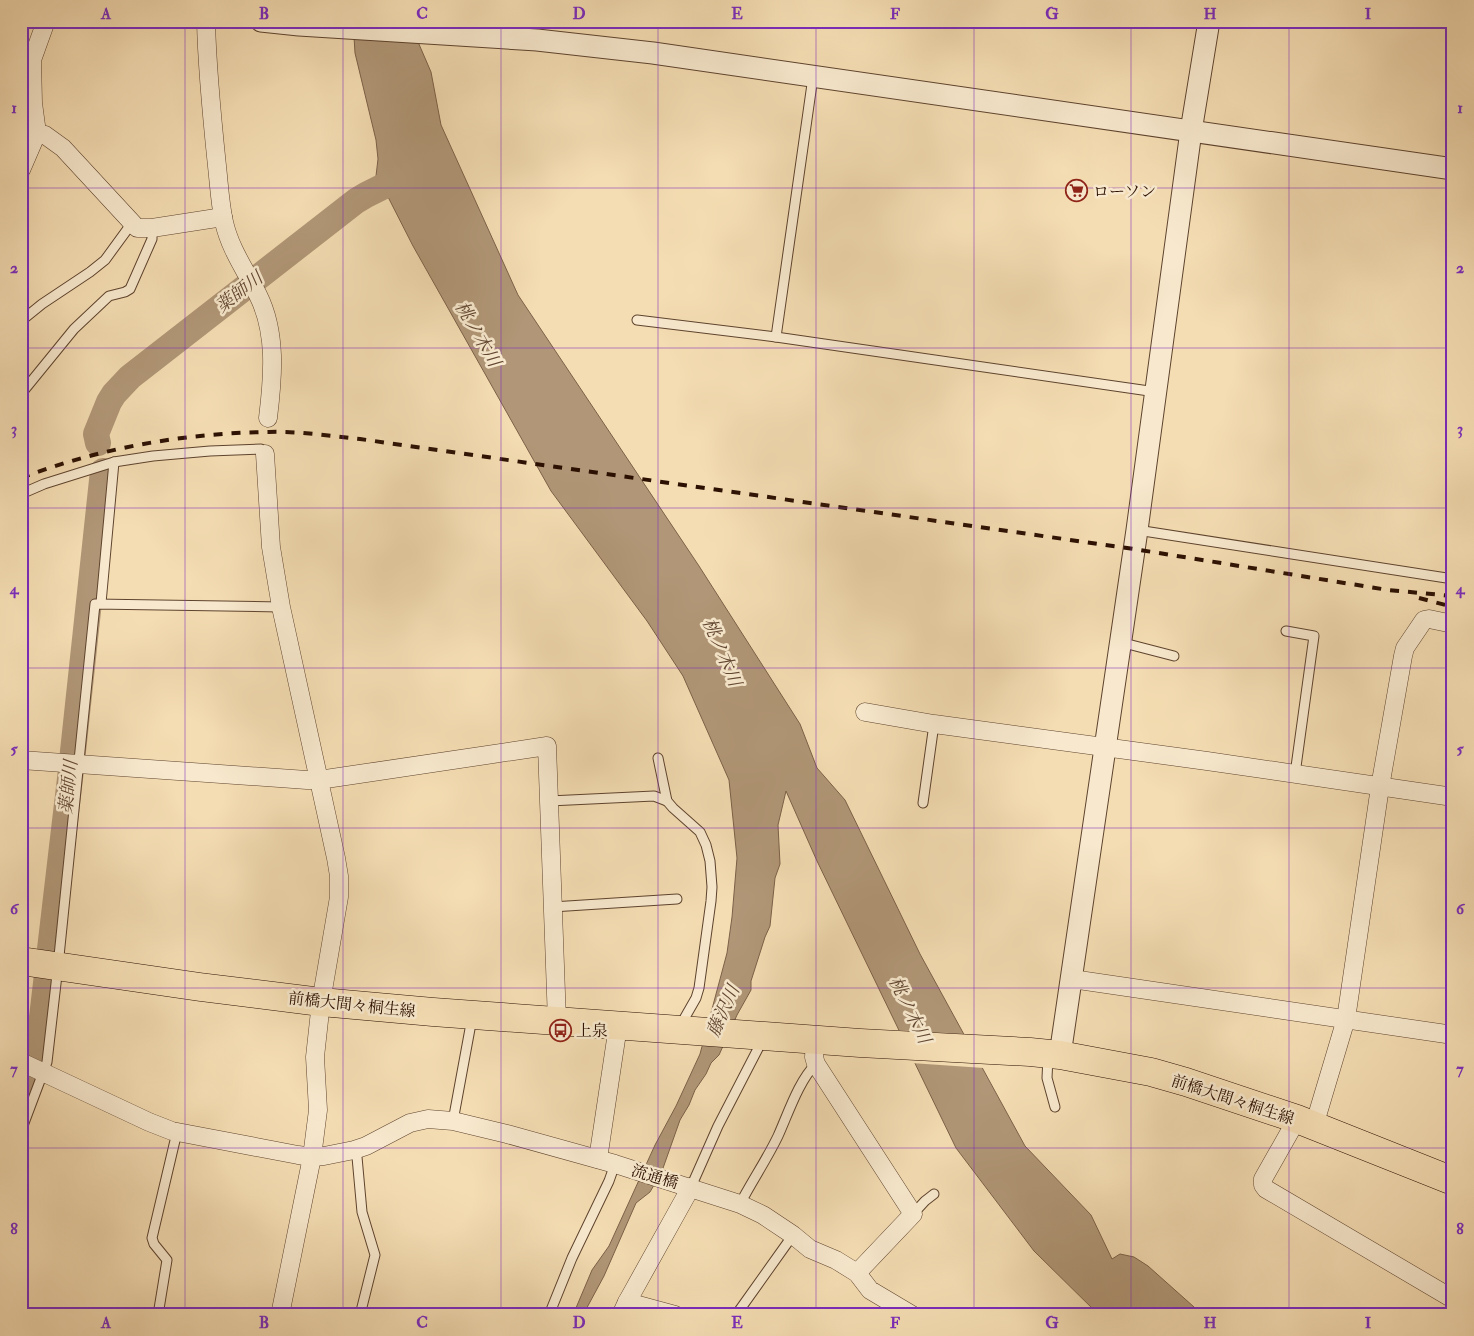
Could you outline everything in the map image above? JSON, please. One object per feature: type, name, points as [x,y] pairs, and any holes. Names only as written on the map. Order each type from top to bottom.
[{"type":"main road","name":"前橋大間々桐生線","points":[[21,961],[200,987],[321,1002],[760,1036]]},
{"type":"main road","points":[[760,1036],[816,1052]]},
{"type":"main road","name":"前橋大間々桐生線","points":[[816,1052],[860,1044],[1005,1050],[1054,1054],[1151,1072],[1186,1082],[1305,1123],[1453,1180]]},
{"type":"street","points":[[21,170],[37,133],[32,60],[46,21]]},
{"type":"street","points":[[206,21],[208,70],[223,217],[233,250],[259,295],[269,322],[272,370],[268,418]]},
{"type":"street","points":[[261,21],[306,26],[482,31],[537,40],[652,53],[1453,169]]},
{"type":"street","points":[[1054,1054],[1072,979],[1137,530],[1191,131],[1209,21]]},
{"type":"street","points":[[37,133],[46,135],[62,148],[138,228],[152,228],[223,217]]},
{"type":"street","points":[[265,454],[271,547],[282,607],[336,858],[339,897],[321,1002],[315,1057],[318,1110],[312,1157],[280,1315]]},
{"type":"street","points":[[1453,624],[1428,619],[1424,620],[1405,648],[1402,656],[1380,787],[1346,1019],[1305,1123],[1263,1179],[1263,1185],[1266,1189],[1453,1300]]},
{"type":"street","points":[[865,712],[934,724],[1106,746],[1453,797]]},
{"type":"street","points":[[21,760],[319,780],[547,746],[557,1021]]},
{"type":"street","points":[[1072,979],[1453,1035]]},
{"type":"street","points":[[612,1163],[618,1026]]},
{"type":"street","points":[[816,1052],[919,1208],[857,1273]]},
{"type":"street","name":"流通橋","points":[[21,1062],[148,1122],[177,1132],[312,1157],[354,1150],[366,1146],[410,1122],[428,1119],[453,1121],[612,1163],[740,1204],[762,1215],[793,1235],[810,1249],[836,1260],[857,1273],[870,1290],[912,1315]]},
{"type":"street","points":[[675,1315],[624,1308],[688,1186]]},
{"type":"lane","points":[[776,337],[813,76]]},
{"type":"lane","points":[[21,321],[105,260],[132,223]]},
{"type":"lane","points":[[21,394],[74,329],[109,296],[130,289],[152,239],[152,228]]},
{"type":"lane","points":[[637,320],[776,337],[1156,392]]},
{"type":"lane","points":[[21,494],[44,484],[114,462],[153,456],[210,451],[261,449],[265,454]]},
{"type":"lane","points":[[101,603],[114,462]]},
{"type":"lane","points":[[1137,530],[1453,579]]},
{"type":"lane","points":[[21,1131],[46,1062],[58,966],[95,604],[282,607]]},
{"type":"lane","points":[[1286,631],[1314,636],[1295,774]]},
{"type":"lane","points":[[1120,642],[1174,656]]},
{"type":"lane","points":[[923,803],[934,724]]},
{"type":"lane","points":[[658,758],[667,801]]},
{"type":"lane","points":[[549,801],[654,796],[667,801],[700,832],[706,845],[712,873],[711,901],[699,988],[681,1031]]},
{"type":"lane","points":[[552,907],[677,899]]},
{"type":"lane","points":[[453,1121],[472,1015]]},
{"type":"lane","points":[[688,1186],[760,1036]]},
{"type":"lane","points":[[740,1204],[777,1138],[792,1103],[810,1069],[816,1052]]},
{"type":"lane","points":[[1054,1054],[1047,1078],[1054,1107]]},
{"type":"lane","points":[[158,1315],[167,1260],[154,1244],[152,1238],[177,1132]]},
{"type":"lane","points":[[354,1150],[357,1157],[362,1212],[375,1255],[360,1315]]},
{"type":"lane","points":[[549,1315],[572,1258],[609,1181],[612,1163]]},
{"type":"lane","points":[[919,1208],[934,1194]]},
{"type":"lane","points":[[736,1315],[793,1235]]},
{"type":"water","points":[[353,21],[409,21],[431,72],[441,125],[518,295],[699,566],[800,724],[817,768],[845,800],[920,954],[1025,1146],[1091,1215],[1112,1259],[1120,1254],[1134,1257],[1148,1266],[1203,1315],[1099,1315],[1034,1251],[956,1148],[817,861],[786,791],[778,825],[780,864],[775,878],[770,926],[751,981],[751,990],[737,1015],[719,1055],[711,1063],[680,1120],[662,1171],[650,1192],[636,1203],[604,1276],[583,1315],[573,1315],[592,1270],[609,1246],[655,1145],[676,1106],[700,1054],[727,953],[732,917],[737,858],[729,780],[683,676],[647,621],[551,491],[413,246],[387,195],[369,194],[368,187],[376,176],[378,159],[376,140],[355,53]]},
{"type":"pier","points":[[895,1030],[966,1034],[984,1068],[911,1063]]},
{"type":"waterway","name":"薬師川","points":[[98,443],[96,434],[109,402],[130,377],[356,201],[400,178]]},
{"type":"waterway","name":"薬師川","points":[[21,1101],[37,1060],[103,471]]},
{"type":"railway","points":[[21,478],[81,458],[174,439],[237,433],[303,433],[360,439],[1134,549],[1388,590],[1453,596]]},
{"type":"railway","points":[[1419,598],[1453,607]]},
{"type":"place","name":"ローソン","points":[[1077,191]]},
{"type":"place","name":"上泉","points":[[560,1030]]},
{"type":"water label","name":"桃ノ木川","points":[[478,334]]},
{"type":"water label","name":"桃ノ木川","points":[[722,652]]},
{"type":"water label","name":"桃ノ木川","points":[[910,1010]]},
{"type":"water label","name":"藤沢川","points":[[723,1011]]}]
